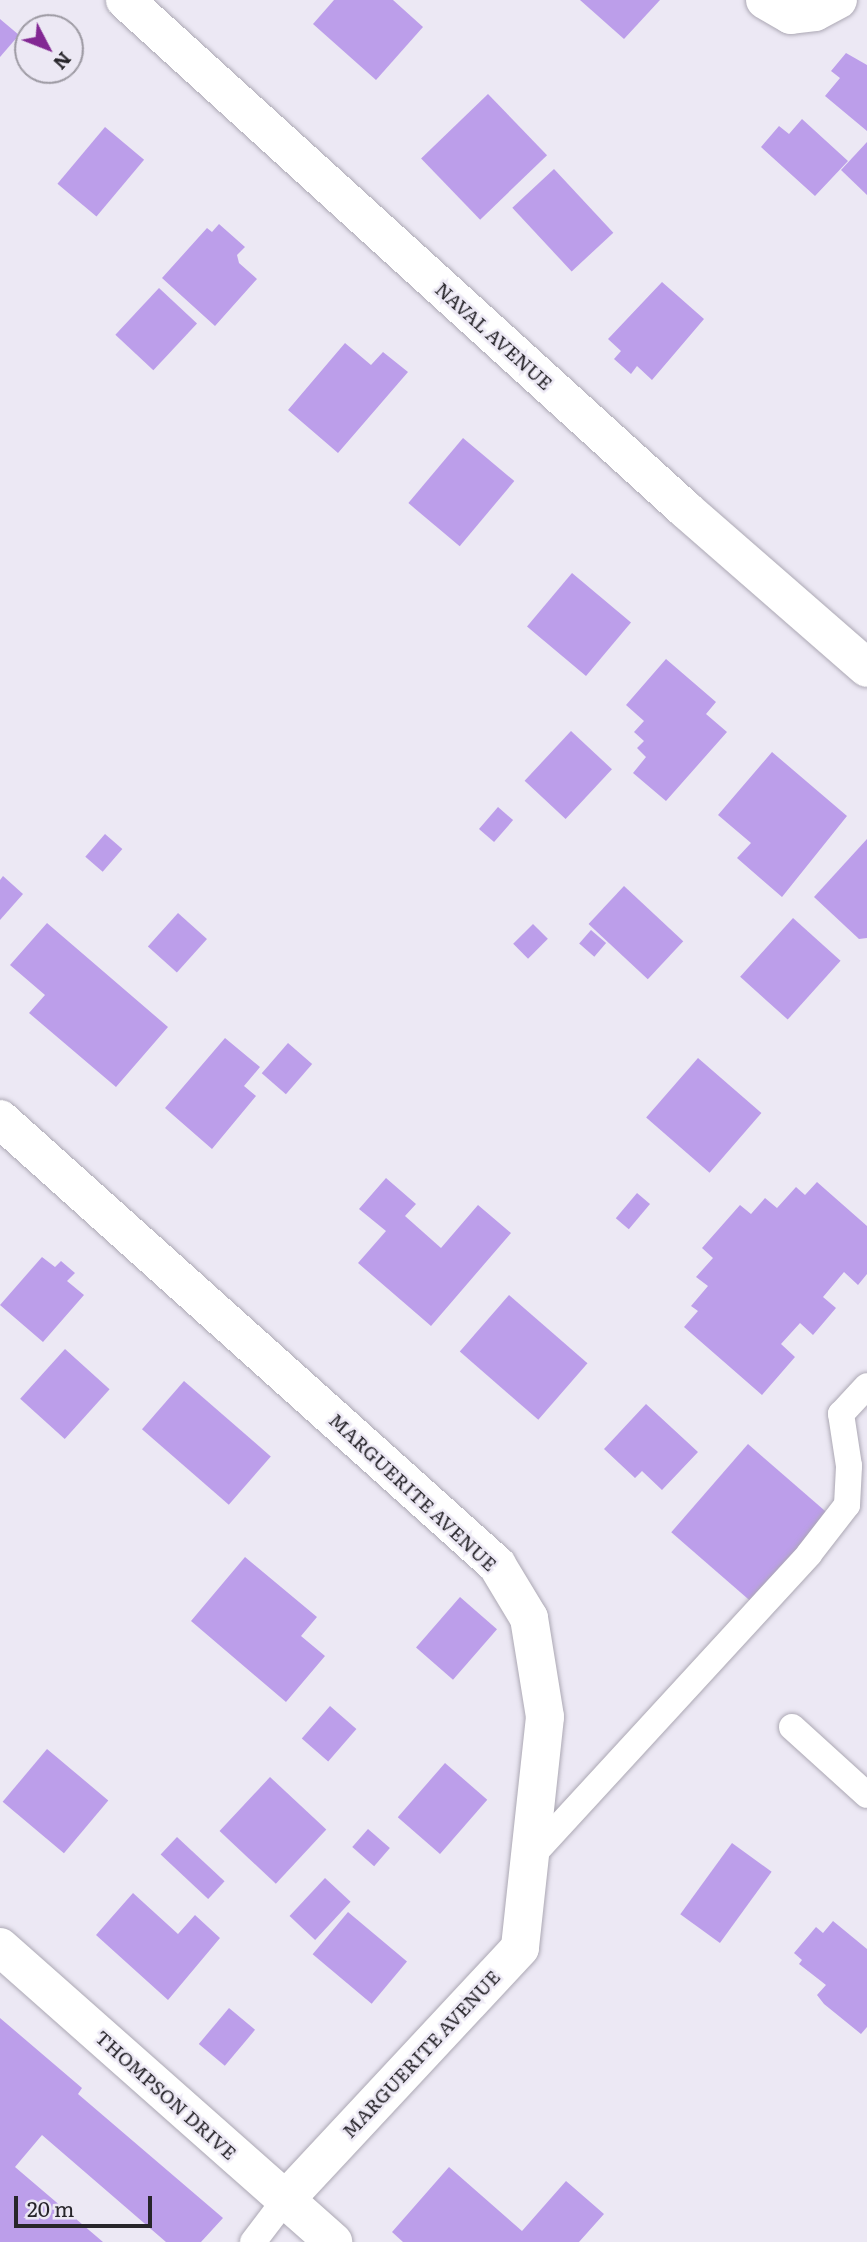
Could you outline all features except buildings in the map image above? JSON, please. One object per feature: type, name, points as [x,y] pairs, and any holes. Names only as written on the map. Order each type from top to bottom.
[{"type":"street","name":"NAVAL AVENUE","points":[[125,0],[676,501],[867,668]]},
{"type":"street","points":[[765,0],[791,15],[815,12],[838,0]]},
{"type":"street","name":"MARGUERITE AVENUE","points":[[0,1119],[497,1565],[529,1618],[545,1717],[520,1948],[285,2200]]},
{"type":"street","name":"THOMPSON DRIVE","points":[[0,1947],[332,2242]]},
{"type":"lane","points":[[529,1859],[809,1554],[847,1505],[849,1466],[841,1414],[867,1386]]},
{"type":"lane","points":[[792,1727],[867,1795]]},
{"type":"lane","points":[[253,2242],[285,2200]]}]
